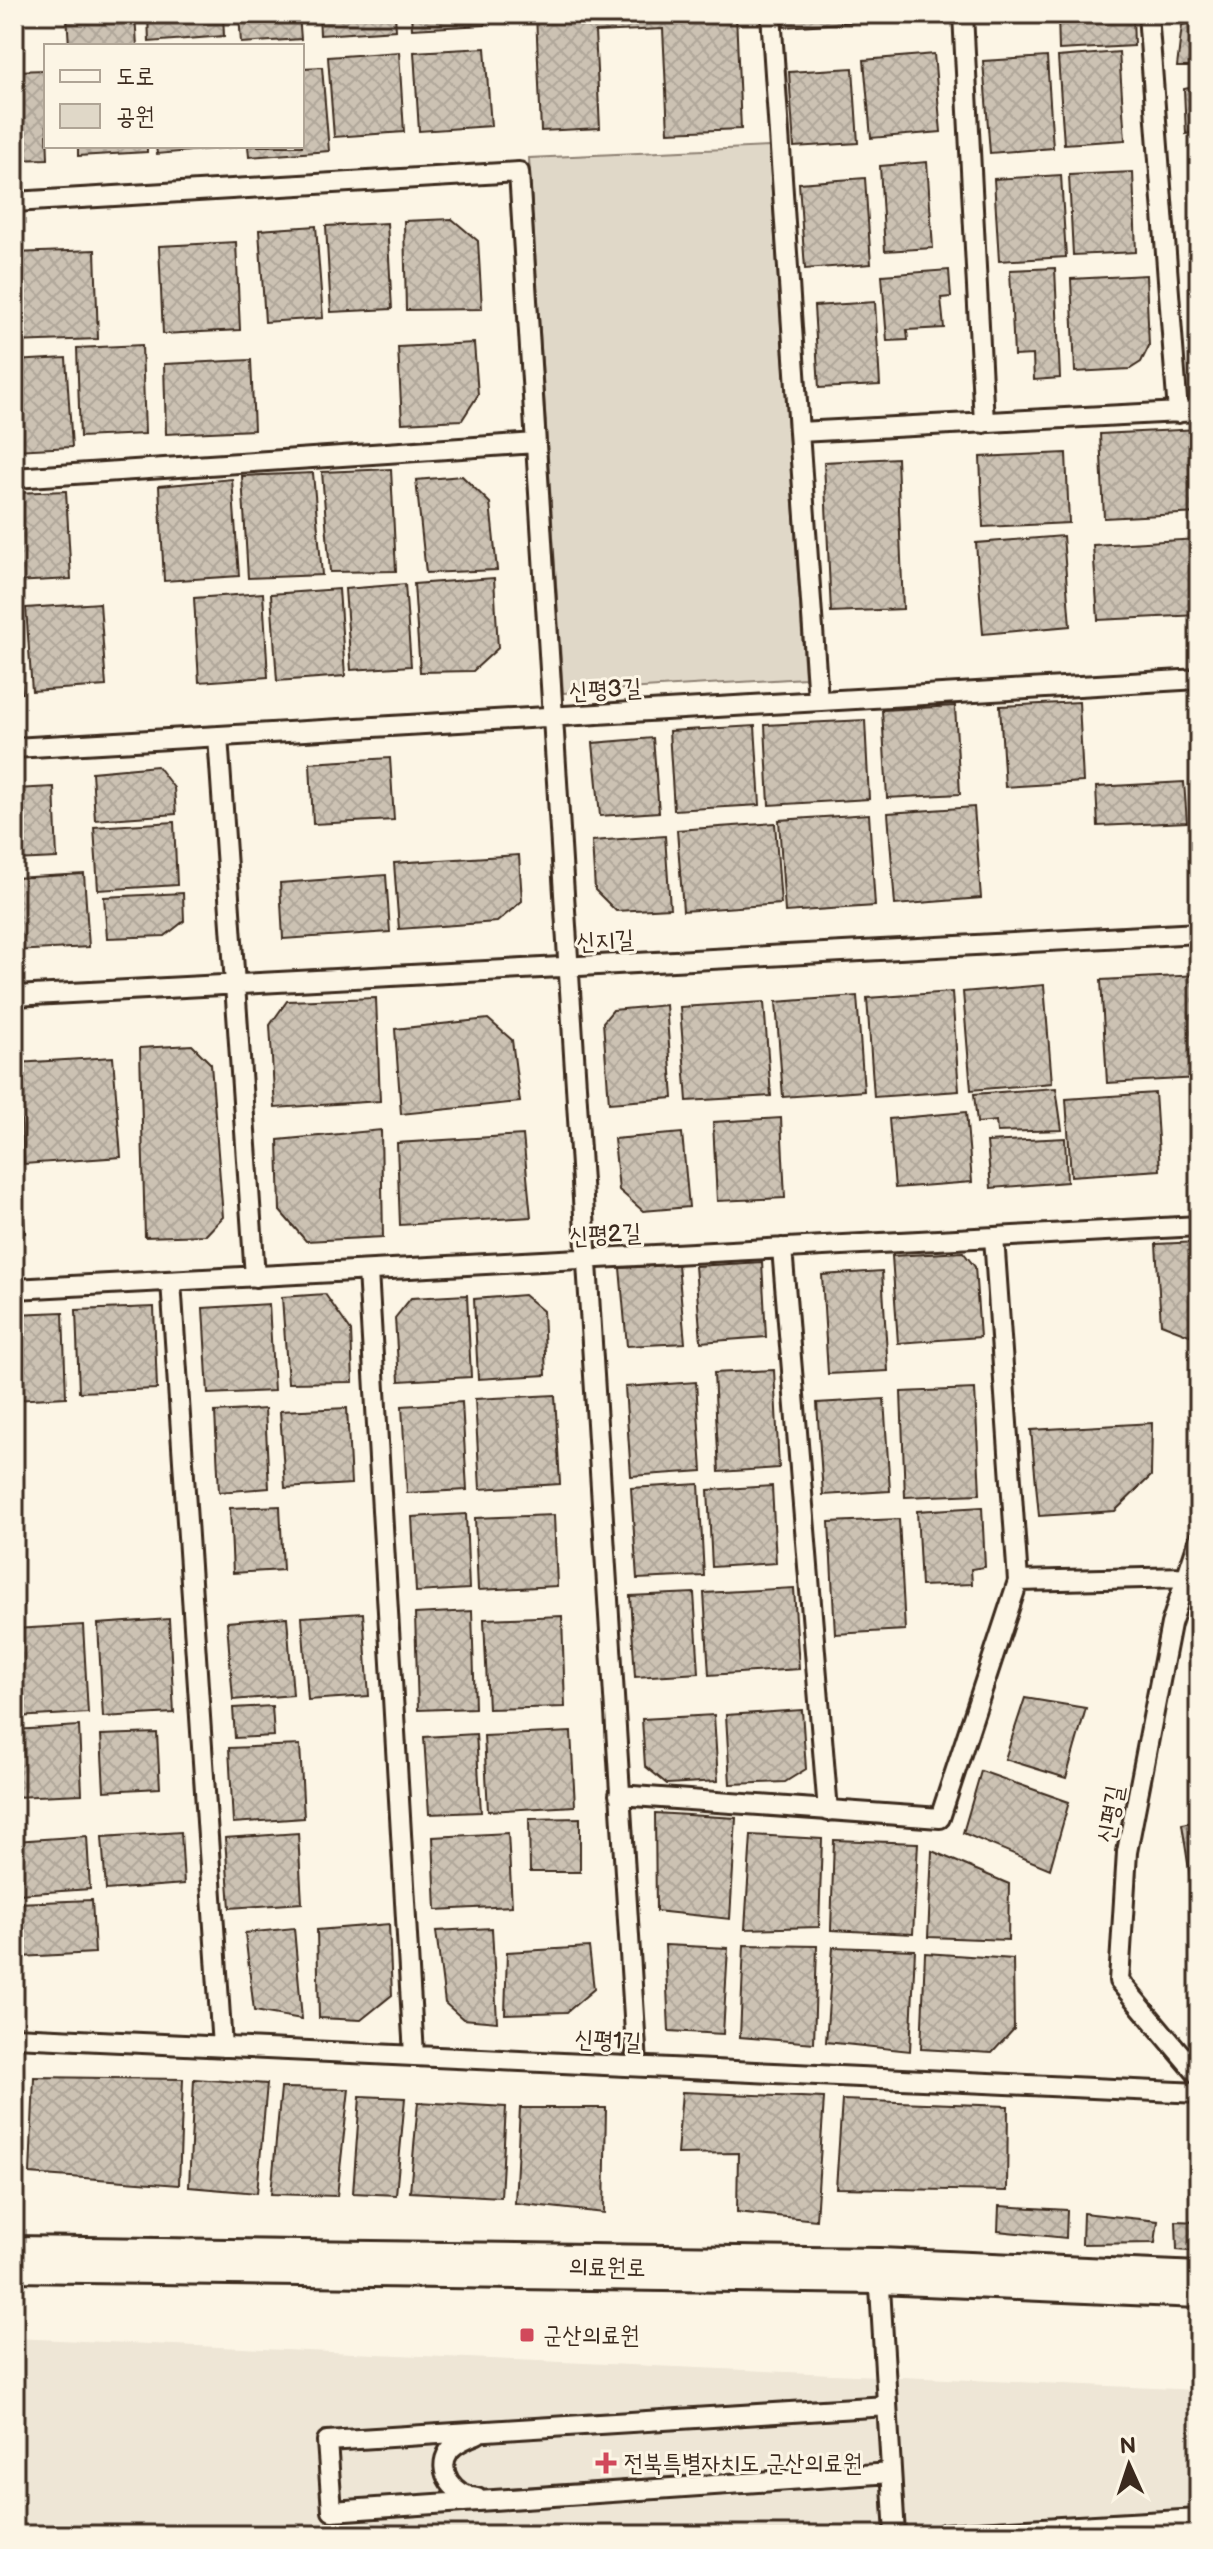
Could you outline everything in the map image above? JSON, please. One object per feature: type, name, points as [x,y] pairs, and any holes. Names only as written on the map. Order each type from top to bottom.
[{"type":"street","name":"의료원로","points":[[14,2259],[879,2271],[1199,2285]]},
{"type":"lane","points":[[771,14],[818,700]]},
{"type":"lane","points":[[963,14],[984,423]]},
{"type":"lane","points":[[1148,14],[1178,413]]},
{"type":"lane","points":[[14,202],[519,172],[637,2065]]},
{"type":"lane","points":[[799,432],[1199,411]]},
{"type":"lane","points":[[14,478],[536,443]]},
{"type":"lane","name":"신평3길","points":[[14,748],[1199,679]]},
{"type":"lane","points":[[218,736],[255,1277]]},
{"type":"lane","name":"신지길","points":[[14,996],[1199,933]]},
{"type":"lane","name":"신평2길","points":[[14,1289],[1199,1226]]},
{"type":"lane","points":[[619,1795],[940,1818],[1018,1581],[994,1237]]},
{"type":"lane","points":[[782,1248],[828,1811]]},
{"type":"lane","points":[[368,1271],[414,2055]]},
{"type":"lane","points":[[171,1281],[222,2047]]},
{"type":"lane","name":"신평길","points":[[1199,1539],[1171,1624],[1127,1852],[1119,1981],[1199,2076]]},
{"type":"lane","points":[[1018,1581],[1187,1577]]},
{"type":"lane","name":"신평1길","points":[[14,2037],[1199,2093]]},
{"type":"lane","points":[[879,2271],[895,2535]]},
{"type":"lane","points":[[887,2406],[327,2441],[332,2511],[891,2473]]},
{"type":"lane","points":[[487,2431],[468,2437],[449,2451],[444,2468],[452,2487],[470,2498],[493,2500]]},
{"type":"lane","points":[[944,2534],[1147,2529],[1199,2519]]},
{"type":"shaded area","name":"전북특별자치도 군산의료원","points":[[14,2338],[1199,2390],[1199,2535],[14,2535]]},
{"type":"green space","points":[[769,147],[805,678],[563,693],[529,158]]},
{"type":"building","points":[[67,14],[135,14],[137,44],[69,44]]},
{"type":"building","points":[[148,14],[223,14],[224,36],[149,42]]},
{"type":"building","points":[[239,14],[299,14],[301,39],[241,43]]},
{"type":"building","points":[[319,14],[395,14],[396,30],[320,35]]},
{"type":"building","points":[[411,14],[485,14],[485,25],[412,29]]},
{"type":"building","points":[[536,14],[736,14],[741,129],[668,132],[663,29],[595,32],[600,128],[541,131]]},
{"type":"building","points":[[783,14],[855,14],[856,22],[784,27]]},
{"type":"building","points":[[870,14],[931,14],[931,15],[871,21]]},
{"type":"building","points":[[989,14],[1045,14],[989,17]]},
{"type":"building","points":[[1058,14],[1133,14],[1134,46],[1059,50]]},
{"type":"building","points":[[1199,20],[1199,67],[1177,67],[1182,25]]},
{"type":"building","points":[[485,48],[491,126],[419,131],[414,52]]},
{"type":"building","points":[[399,52],[404,132],[334,137],[328,57]]},
{"type":"building","points":[[1119,52],[1125,140],[1064,144],[1058,57]]},
{"type":"building","points":[[934,54],[941,132],[871,138],[864,60]]},
{"type":"building","points":[[1047,57],[1053,148],[990,153],[983,61]]},
{"type":"building","points":[[322,67],[329,151],[249,157],[248,148],[304,148],[304,68]]},
{"type":"building","points":[[853,68],[858,143],[794,147],[789,72]]},
{"type":"building","points":[[44,70],[44,148],[48,148],[48,159],[14,160],[14,71]]},
{"type":"building","points":[[1199,86],[1199,131],[1186,134],[1184,89]]},
{"type":"building","points":[[78,148],[147,148],[147,152],[78,156]]},
{"type":"building","points":[[156,148],[225,148],[157,154]]},
{"type":"building","points":[[927,162],[933,248],[885,251],[880,166]]},
{"type":"building","points":[[1133,172],[1136,252],[1073,255],[1069,175]]},
{"type":"building","points":[[1061,175],[1066,257],[999,261],[994,179]]},
{"type":"building","points":[[865,178],[871,264],[805,269],[799,183]]},
{"type":"building","points":[[452,219],[478,241],[482,309],[406,310],[404,221]]},
{"type":"building","points":[[387,223],[392,309],[331,312],[326,226]]},
{"type":"building","points":[[316,226],[323,318],[265,322],[259,230]]},
{"type":"building","points":[[236,242],[240,330],[163,334],[159,246]]},
{"type":"building","points":[[95,250],[98,339],[14,342],[14,253]]},
{"type":"building","points":[[1055,268],[1060,378],[1034,380],[1033,355],[1014,356],[1010,270]]},
{"type":"building","points":[[949,270],[951,297],[941,298],[944,328],[907,330],[908,340],[887,341],[882,275]]},
{"type":"building","points":[[1146,275],[1149,346],[1141,362],[1130,369],[1075,372],[1071,279]]},
{"type":"building","points":[[875,302],[880,385],[819,388],[814,306]]},
{"type":"building","points":[[474,343],[478,395],[462,420],[402,423],[398,347]]},
{"type":"building","points":[[142,345],[145,434],[80,437],[77,348]]},
{"type":"building","points":[[66,358],[72,447],[14,450],[14,361]]},
{"type":"building","points":[[251,360],[254,430],[166,434],[164,364]]},
{"type":"building","points":[[1199,429],[1199,513],[1104,518],[1100,434]]},
{"type":"building","points":[[1066,453],[1069,523],[983,527],[980,457]]},
{"type":"building","points":[[897,458],[903,609],[831,612],[824,462]]},
{"type":"building","points":[[391,469],[396,571],[330,572],[322,472]]},
{"type":"building","points":[[313,473],[322,575],[248,578],[242,476]]},
{"type":"building","points":[[462,476],[490,503],[497,570],[426,573],[416,480]]},
{"type":"building","points":[[232,479],[239,576],[164,581],[159,486]]},
{"type":"building","points":[[66,491],[71,579],[14,582],[14,493]]},
{"type":"building","points":[[1063,536],[1070,626],[983,634],[976,543]]},
{"type":"building","points":[[1199,539],[1199,615],[1098,620],[1093,545]]},
{"type":"building","points":[[494,578],[498,648],[473,671],[420,672],[414,584]]},
{"type":"building","points":[[405,584],[411,666],[351,670],[345,589]]},
{"type":"building","points":[[339,589],[345,676],[277,681],[271,594]]},
{"type":"building","points":[[263,593],[268,677],[199,682],[194,598]]},
{"type":"building","points":[[100,603],[106,686],[32,691],[26,608]]},
{"type":"building","points":[[14,605],[22,693],[14,694]]},
{"type":"building","points":[[1079,702],[1083,782],[1005,787],[1000,706]]},
{"type":"building","points":[[955,706],[960,794],[887,798],[882,710]]},
{"type":"building","points":[[865,720],[869,799],[769,805],[765,725]]},
{"type":"building","points":[[755,726],[760,805],[674,810],[669,731]]},
{"type":"building","points":[[653,738],[659,812],[600,816],[593,743]]},
{"type":"building","points":[[390,758],[394,820],[313,824],[310,763]]},
{"type":"building","points":[[157,766],[174,788],[176,814],[95,820],[92,772]]},
{"type":"building","points":[[1195,781],[1199,781],[1199,833]]},
{"type":"building","points":[[1184,782],[1187,822],[1098,826],[1096,787]]},
{"type":"building","points":[[54,787],[57,858],[14,860],[14,789]]},
{"type":"building","points":[[974,807],[981,898],[895,905],[888,813]]},
{"type":"building","points":[[869,814],[875,906],[785,912],[779,820]]},
{"type":"building","points":[[174,822],[177,885],[98,890],[94,827]]},
{"type":"building","points":[[775,823],[781,904],[683,911],[677,830]]},
{"type":"building","points":[[665,836],[670,908],[616,911],[595,890],[592,841]]},
{"type":"building","points":[[519,855],[522,901],[497,922],[399,929],[394,863]]},
{"type":"building","points":[[84,874],[89,947],[14,951],[14,878]]},
{"type":"building","points":[[386,875],[390,932],[283,939],[280,883]]},
{"type":"building","points":[[183,893],[184,921],[165,936],[107,938],[104,897]]},
{"type":"building","points":[[1199,975],[1199,1078],[1107,1083],[1101,980]]},
{"type":"building","points":[[1044,985],[1052,1083],[971,1090],[963,992]]},
{"type":"building","points":[[952,992],[959,1091],[874,1097],[867,998]]},
{"type":"building","points":[[857,996],[864,1091],[783,1097],[776,1002]]},
{"type":"building","points":[[376,998],[380,1101],[275,1108],[270,1025],[287,1001]]},
{"type":"building","points":[[764,1002],[771,1096],[687,1101],[680,1007]]},
{"type":"building","points":[[666,1005],[673,1098],[609,1103],[603,1022],[613,1010]]},
{"type":"building","points":[[488,1019],[512,1040],[520,1102],[401,1114],[395,1029]]},
{"type":"building","points":[[192,1045],[211,1064],[223,1217],[206,1235],[145,1237],[140,1048]]},
{"type":"building","points":[[113,1057],[121,1157],[24,1164],[17,1063]]},
{"type":"building","points":[[1056,1088],[1062,1130],[997,1132],[996,1121],[977,1123],[974,1094]]},
{"type":"building","points":[[1155,1093],[1160,1170],[1071,1176],[1066,1099]]},
{"type":"building","points":[[966,1112],[972,1182],[895,1188],[889,1119]]},
{"type":"building","points":[[781,1118],[785,1198],[717,1201],[713,1122]]},
{"type":"building","points":[[381,1130],[383,1237],[306,1241],[280,1211],[278,1140]]},
{"type":"building","points":[[682,1133],[689,1207],[643,1211],[619,1190],[614,1139]]},
{"type":"building","points":[[523,1135],[531,1217],[400,1225],[397,1143]]},
{"type":"building","points":[[1065,1138],[1067,1182],[991,1188],[987,1142]]},
{"type":"building","points":[[21,1169],[25,1233],[14,1234],[14,1170]]},
{"type":"building","points":[[1199,1242],[1197,1338],[1161,1324],[1156,1244]]},
{"type":"building","points":[[963,1252],[975,1267],[980,1337],[898,1343],[892,1256]]},
{"type":"building","points":[[762,1262],[766,1337],[701,1342],[695,1266]]},
{"type":"building","points":[[678,1264],[685,1343],[627,1346],[620,1268]]},
{"type":"building","points":[[882,1271],[888,1371],[828,1374],[822,1275]]},
{"type":"building","points":[[325,1294],[351,1331],[353,1382],[288,1383],[282,1297]]},
{"type":"building","points":[[467,1295],[471,1377],[399,1381],[395,1318],[411,1298]]},
{"type":"building","points":[[524,1295],[543,1311],[546,1375],[478,1379],[474,1299]]},
{"type":"building","points":[[269,1304],[274,1391],[208,1394],[203,1308]]},
{"type":"building","points":[[154,1307],[157,1389],[79,1392],[76,1310]]},
{"type":"building","points":[[63,1312],[66,1397],[14,1400],[14,1314]]},
{"type":"building","points":[[774,1370],[779,1468],[719,1472],[714,1373]]},
{"type":"building","points":[[696,1382],[702,1471],[631,1476],[625,1387]]},
{"type":"building","points":[[975,1389],[980,1494],[905,1497],[901,1392]]},
{"type":"building","points":[[555,1395],[560,1484],[480,1489],[475,1399]]},
{"type":"building","points":[[884,1399],[890,1491],[823,1495],[817,1403]]},
{"type":"building","points":[[462,1402],[467,1490],[407,1493],[402,1406]]},
{"type":"building","points":[[347,1408],[351,1484],[285,1488],[280,1411]]},
{"type":"building","points":[[265,1409],[269,1488],[219,1492],[215,1412]]},
{"type":"building","points":[[1152,1423],[1151,1476],[1115,1511],[1039,1516],[1031,1430]]},
{"type":"building","points":[[699,1484],[704,1576],[637,1579],[631,1488]]},
{"type":"building","points":[[772,1486],[776,1563],[712,1567],[708,1490]]},
{"type":"building","points":[[280,1506],[283,1570],[233,1573],[230,1508]]},
{"type":"building","points":[[982,1507],[985,1567],[971,1569],[972,1584],[921,1586],[917,1511]]},
{"type":"building","points":[[466,1514],[469,1589],[416,1592],[412,1517]]},
{"type":"building","points":[[554,1515],[557,1586],[478,1590],[475,1518]]},
{"type":"building","points":[[899,1519],[905,1630],[835,1634],[829,1522]]},
{"type":"building","points":[[794,1588],[799,1669],[709,1675],[704,1593]]},
{"type":"building","points":[[694,1593],[699,1673],[635,1677],[630,1596]]},
{"type":"building","points":[[472,1611],[475,1708],[418,1710],[415,1614]]},
{"type":"building","points":[[363,1613],[369,1696],[308,1700],[302,1617]]},
{"type":"building","points":[[562,1616],[565,1707],[488,1709],[484,1619]]},
{"type":"building","points":[[287,1617],[293,1695],[233,1700],[227,1622]]},
{"type":"building","points":[[169,1619],[174,1713],[103,1717],[98,1624]]},
{"type":"building","points":[[83,1625],[88,1713],[16,1717],[14,1629]]},
{"type":"building","points":[[1025,1698],[1086,1708],[1066,1778],[1005,1759]]},
{"type":"building","points":[[272,1706],[274,1736],[235,1738],[233,1708]]},
{"type":"building","points":[[802,1710],[806,1769],[785,1782],[730,1784],[726,1715]]},
{"type":"building","points":[[714,1715],[718,1781],[667,1784],[645,1766],[642,1719]]},
{"type":"building","points":[[79,1726],[82,1794],[14,1797],[14,1730]]},
{"type":"building","points":[[571,1732],[575,1806],[488,1811],[484,1736]]},
{"type":"building","points":[[157,1733],[160,1788],[104,1791],[101,1735]]},
{"type":"building","points":[[476,1734],[481,1812],[429,1814],[424,1737]]},
{"type":"building","points":[[300,1745],[304,1818],[233,1823],[229,1748]]},
{"type":"building","points":[[981,1771],[1069,1802],[1050,1869],[963,1833]]},
{"type":"building","points":[[655,1813],[736,1818],[730,1919],[656,1911]]},
{"type":"building","points":[[580,1818],[580,1872],[530,1872],[529,1819]]},
{"type":"building","points":[[1199,1821],[1199,1935],[1182,1824]]},
{"type":"building","points":[[181,1832],[184,1884],[106,1890],[102,1837]]},
{"type":"building","points":[[298,1833],[302,1903],[230,1908],[225,1838]]},
{"type":"building","points":[[508,1833],[512,1906],[436,1910],[433,1837]]},
{"type":"building","points":[[751,1835],[822,1839],[819,1927],[745,1929]]},
{"type":"building","points":[[87,1836],[90,1889],[19,1894],[15,1841]]},
{"type":"building","points":[[834,1840],[918,1843],[913,1934],[831,1930]]},
{"type":"building","points":[[932,1851],[1009,1884],[1008,1940],[928,1937]]},
{"type":"building","points":[[92,1900],[95,1953],[20,1957],[17,1903]]},
{"type":"building","points":[[389,1924],[392,1995],[361,2020],[319,2018],[317,1930]]},
{"type":"building","points":[[294,1928],[302,2019],[254,2011],[245,1933]]},
{"type":"building","points":[[492,1928],[497,2022],[463,2019],[445,2003],[436,1931]]},
{"type":"building","points":[[665,1945],[728,1948],[723,2034],[669,2031]]},
{"type":"building","points":[[744,1945],[817,1946],[814,2043],[740,2037]]},
{"type":"building","points":[[589,1947],[594,1989],[567,2012],[505,2014],[507,1952]]},
{"type":"building","points":[[833,1947],[915,1950],[910,2051],[826,2042]]},
{"type":"building","points":[[925,1953],[1013,1959],[1014,2029],[992,2053],[921,2049]]},
{"type":"building","points":[[34,2077],[183,2079],[179,2185],[30,2174]]},
{"type":"building","points":[[194,2079],[267,2084],[257,2193],[189,2187]]},
{"type":"building","points":[[14,2085],[17,2085],[15,2158],[14,2158]]},
{"type":"building","points":[[281,2088],[349,2089],[337,2196],[271,2194]]},
{"type":"building","points":[[682,2092],[824,2098],[816,2220],[737,2212],[738,2153],[677,2154]]},
{"type":"building","points":[[360,2096],[405,2098],[396,2195],[353,2193]]},
{"type":"building","points":[[842,2100],[1008,2106],[1007,2191],[836,2188]]},
{"type":"building","points":[[418,2102],[506,2107],[501,2197],[410,2192]]},
{"type":"building","points":[[520,2108],[606,2108],[604,2213],[515,2203]]},
{"type":"building","points":[[999,2206],[1067,2210],[1066,2238],[998,2231]]},
{"type":"building","points":[[1083,2213],[1158,2221],[1155,2243],[1082,2244]]},
{"type":"building","points":[[1176,2221],[1199,2222],[1199,2252],[1177,2250]]},
{"type":"place","name":"군산의료원","points":[[527,2335]]},
{"type":"place","name":"전북특별자치도 군산의료원","points":[[606,2463]]}]
